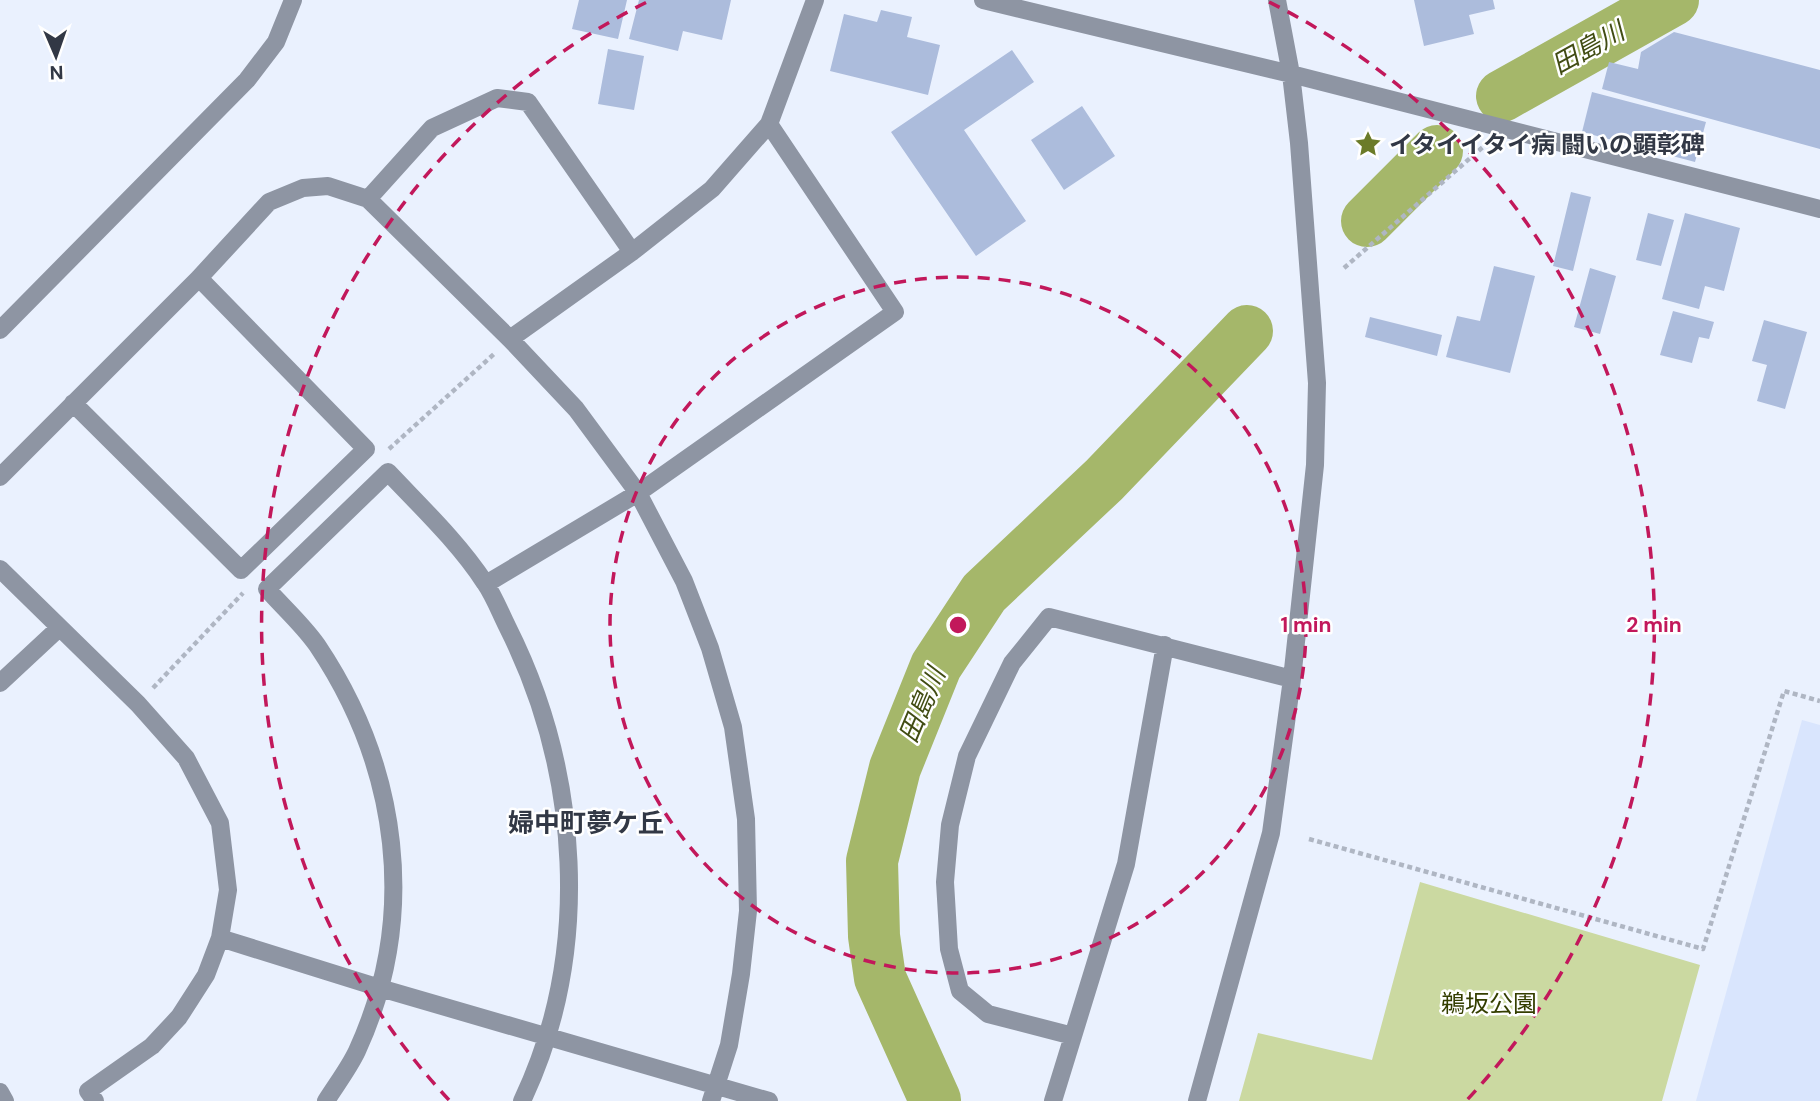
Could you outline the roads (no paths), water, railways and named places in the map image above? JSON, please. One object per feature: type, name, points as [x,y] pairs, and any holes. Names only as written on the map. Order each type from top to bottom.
[{"type":"street","points":[[0,330],[247,80],[276,42],[293,0]]},
{"type":"street","points":[[510,339],[632,252],[712,189],[769,124],[814,0]]},
{"type":"street","points":[[983,0],[1291,74],[1820,209]]},
{"type":"street","points":[[1197,1101],[1270,833],[1292,679],[1315,465],[1317,383],[1298,143],[1291,74],[1277,0]]},
{"type":"street","points":[[368,198],[432,128],[498,98],[528,102],[632,252]]},
{"type":"street","points":[[486,584],[638,493],[895,312],[769,124]]},
{"type":"street","points":[[0,477],[199,278],[269,202],[303,188],[328,186],[368,198],[510,339],[576,409],[638,493],[684,581],[710,648],[733,727],[746,818],[748,911],[729,1045],[714,1094]]},
{"type":"street","points":[[73,403],[241,570],[366,449],[199,278]]},
{"type":"street","points":[[327,1101],[356,1052],[380,988],[390,934],[395,877],[386,801],[367,739],[316,643],[267,589],[388,472],[439,527],[486,584],[522,655],[545,719],[563,803],[570,870],[565,952],[547,1037],[522,1101]]},
{"type":"street","points":[[0,569],[58,629],[138,704],[186,758],[220,823],[228,890],[220,938],[206,975],[179,1017],[152,1046],[88,1091],[95,1101]]},
{"type":"street","points":[[1073,1035],[988,1014],[960,991],[949,949],[945,882],[950,825],[967,756],[1013,663],[1049,617],[1292,679]]},
{"type":"street","points":[[0,683],[58,629]]},
{"type":"street","points":[[1054,1101],[1126,864],[1165,645]]},
{"type":"street","points":[[220,938],[547,1037],[714,1094],[769,1101]]},
{"type":"street","points":[[0,1092],[5,1101]]},
{"type":"waterway","name":"田島川","points":[[1502,96],[1673,0]]},
{"type":"waterway","name":"田島川","points":[[1367,221],[1437,151]]},
{"type":"waterway","name":"田島川","points":[[935,1100],[880,978],[874,936],[872,861],[895,768],[936,666],[984,593],[1104,480],[1247,331]]},
{"type":"place","name":"イタイイタイ病 闘いの顕彰碑","points":[[1368,144]]},
{"type":"district","name":"婦中町夢ケ丘","points":[[586,823]]},
{"type":"park label","name":"鵜坂公園","points":[[1489,1003]]}]
